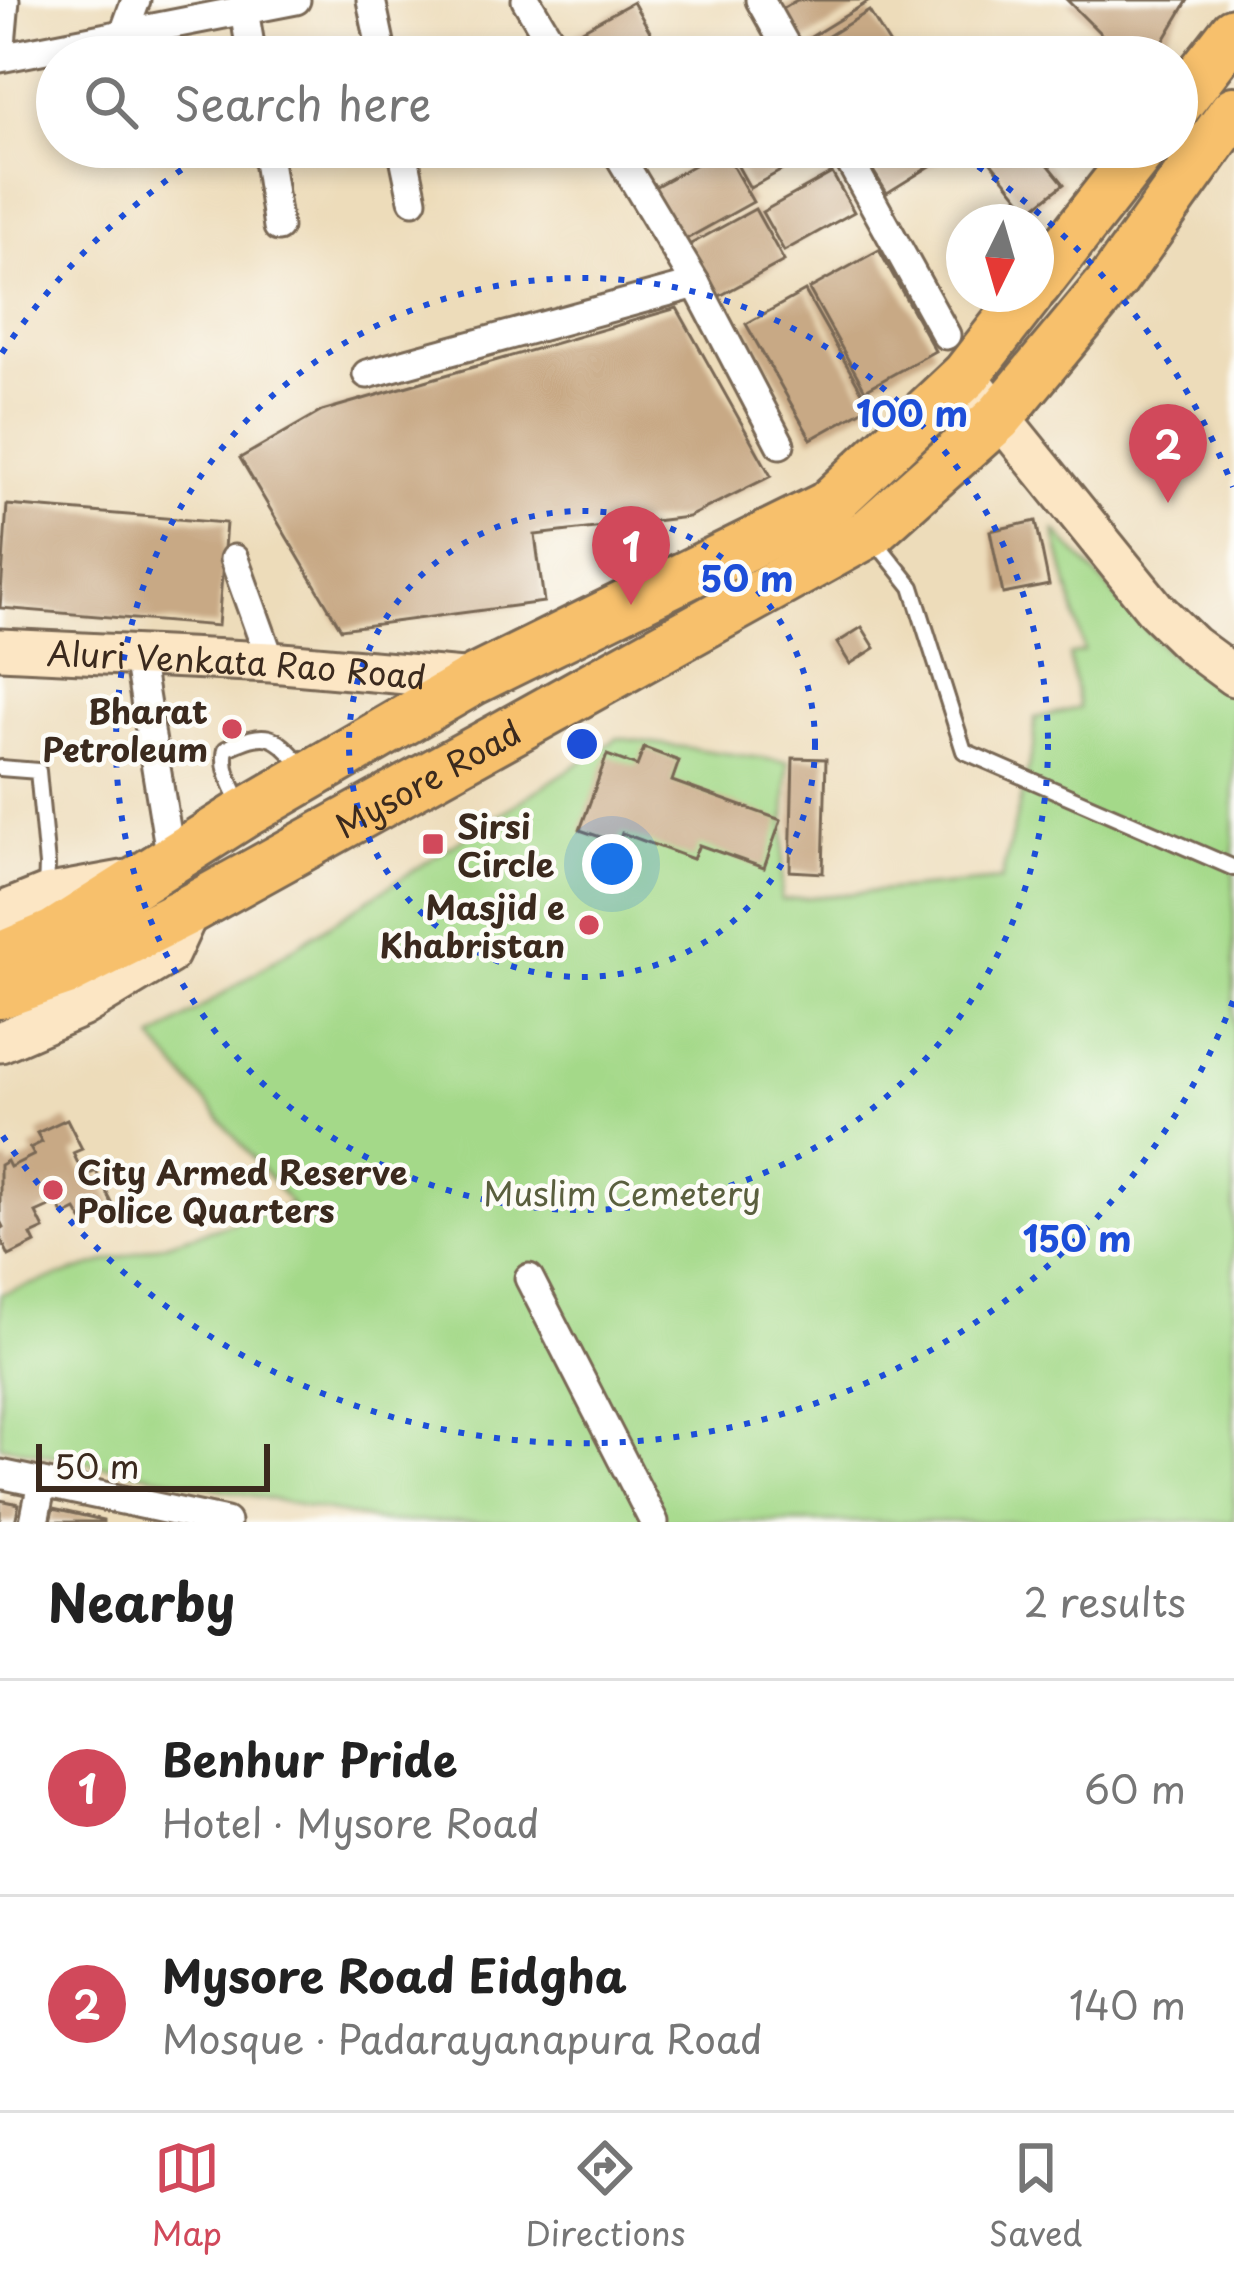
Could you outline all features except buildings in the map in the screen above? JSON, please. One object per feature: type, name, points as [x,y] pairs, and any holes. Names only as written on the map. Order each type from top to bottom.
[{"type":"highway","points":[[1198,78],[1234,32]]},
{"type":"highway","name":"Mysore Road","points":[[1198,161],[1234,111]]},
{"type":"highway","points":[[1054,262],[1128,168]]},
{"type":"highway","name":"Mysore Road","points":[[55,933],[190,909],[869,533],[999,417],[1114,279],[1193,168]]},
{"type":"highway","name":"Mysore Road","points":[[55,933],[245,813],[474,680],[827,506],[956,355],[1007,312]]},
{"type":"highway","points":[[0,957],[55,933]]},
{"type":"highway","points":[[0,994],[55,933]]},
{"type":"main road","points":[[956,355],[999,417],[1156,610],[1234,676]]},
{"type":"main road","name":"Aluri Venkata Rao Road","points":[[0,649],[271,662],[474,680]]},
{"type":"main road","points":[[0,1042],[81,1006],[169,954],[190,909]]},
{"type":"main road","points":[[0,913],[55,933]]},
{"type":"street","points":[[4,0],[0,57],[36,50]]},
{"type":"street","points":[[124,34],[136,0]]},
{"type":"street","points":[[113,36],[296,0]]},
{"type":"street","points":[[371,0],[379,36]]},
{"type":"street","points":[[526,0],[547,36]]},
{"type":"street","points":[[760,0],[780,36]]},
{"type":"street","points":[[244,10],[248,36]]},
{"type":"street","points":[[269,168],[278,227]]},
{"type":"street","points":[[406,168],[413,200]]},
{"type":"street","points":[[627,168],[696,284],[780,444]]},
{"type":"street","points":[[854,168],[956,355]]},
{"type":"street","points":[[368,374],[696,284]]},
{"type":"street","points":[[234,559],[271,662]]},
{"type":"street","points":[[138,657],[157,868]]},
{"type":"street","points":[[529,1278],[654,1522]]},
{"type":"street","points":[[0,1474],[124,1511],[216,1521]]},
{"type":"street","points":[[34,1522],[42,1483]]},
{"type":"lane","points":[[869,533],[912,587],[964,751],[1234,868]]},
{"type":"lane","points":[[245,813],[228,774],[226,749],[262,736],[278,740],[312,776]]},
{"type":"lane","points":[[0,769],[38,771],[55,933]]},
{"type":"green space","name":"Muslim Cemetery","points":[[1054,529],[1169,654],[1234,692],[1234,1522],[384,1522],[0,1445],[0,1294],[292,1205],[153,1039],[618,738],[788,762],[781,900],[1001,880],[1034,744],[1035,718],[1079,708],[1069,655],[1084,651]]},
{"type":"place","name":"Mysore Road Eidgha","points":[[1168,503]]},
{"type":"place","name":"Benhur Pride","points":[[631,605]]},
{"type":"place","name":"Bharat Petroleum","points":[[232,729]]},
{"type":"place","name":"Sirsi Circle","points":[[433,844]]},
{"type":"place","name":"Masjid e Khabristan","points":[[589,925]]},
{"type":"place","name":"City Armed Reserve Police Quarters","points":[[53,1190]]}]
